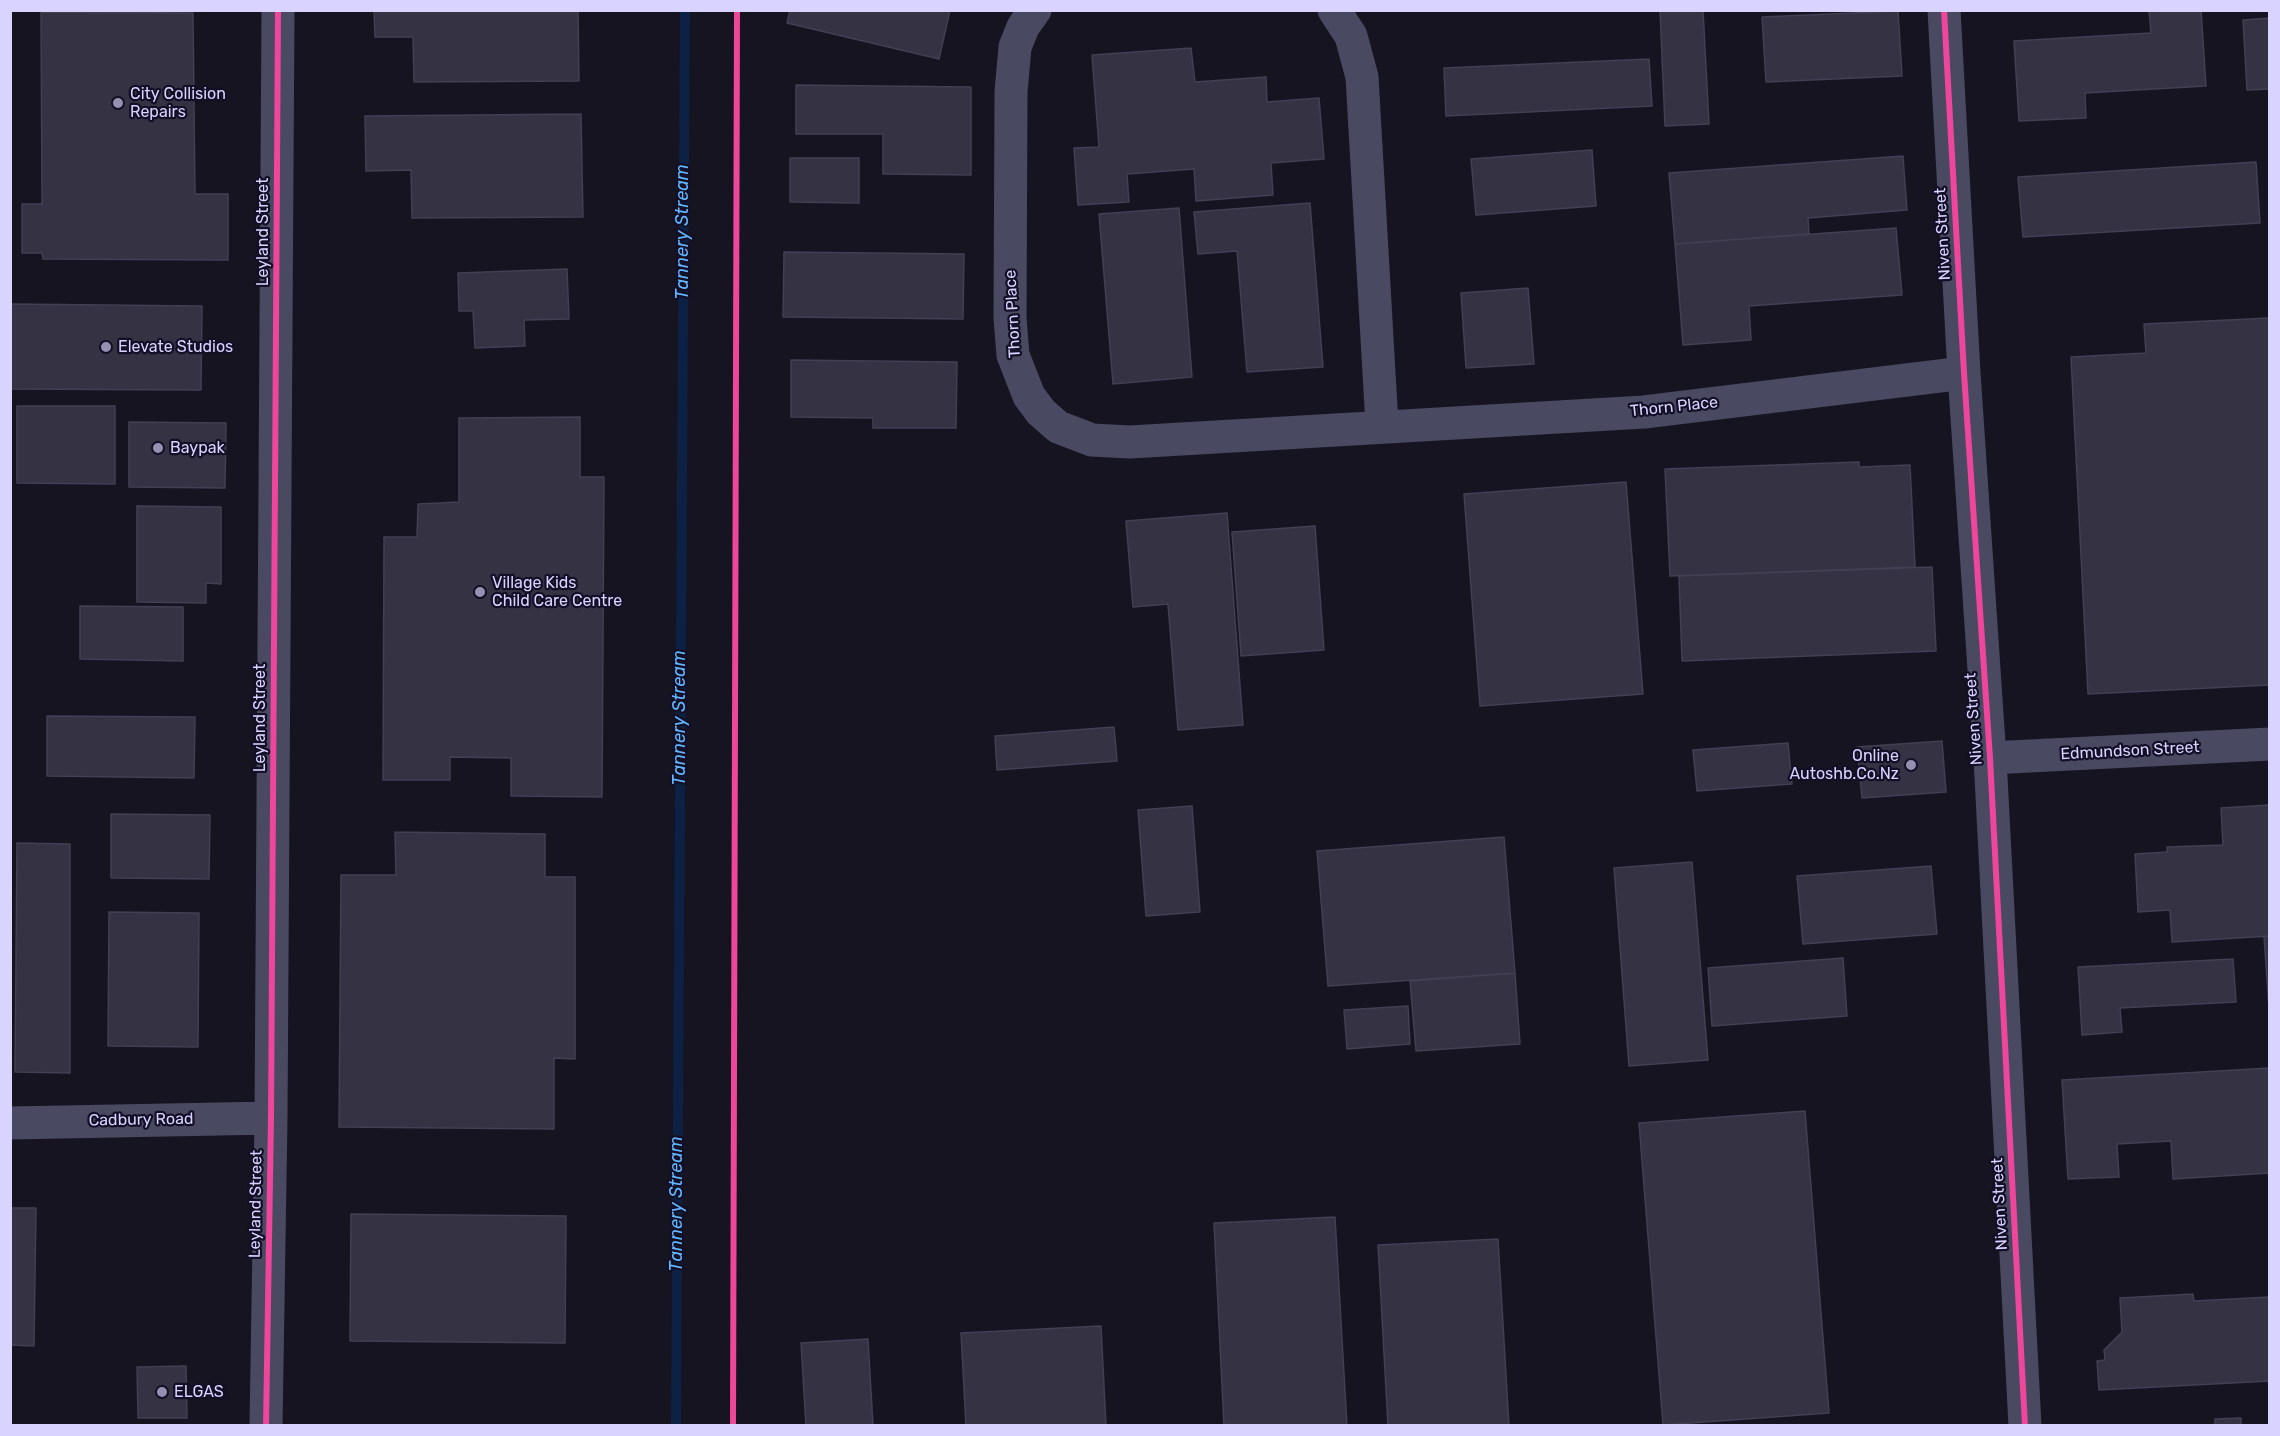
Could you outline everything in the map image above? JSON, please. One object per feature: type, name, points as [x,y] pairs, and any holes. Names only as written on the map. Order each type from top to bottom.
[{"type":"street","name":"Leyland Street","points":[[266,1425],[271,1118],[278,10]]},
{"type":"street","name":"Thorn Place","points":[[1035,10],[1023,27],[1015,47],[1011,93],[1010,318],[1012,355],[1029,396],[1041,412],[1058,427],[1092,440],[1120,441],[1644,412],[1964,373]]},
{"type":"street","points":[[1334,10],[1351,36],[1362,77],[1382,425]]},
{"type":"street","name":"Niven Street","points":[[1944,10],[1964,373],[1990,758],[2025,1425]]},
{"type":"street","name":"Edmundson Street","points":[[1990,758],[2270,744]]},
{"type":"street","name":"Cadbury Road","points":[[10,1123],[271,1118]]},
{"type":"building","points":[[374,10],[578,10],[579,81],[414,82],[413,37],[375,37]]},
{"type":"building","points":[[790,10],[950,10],[939,59],[787,23]]},
{"type":"building","points":[[1660,10],[1703,10],[1709,124],[1665,126]]},
{"type":"building","points":[[2149,10],[2201,10],[2206,86],[2085,93],[2086,118],[2019,121],[2014,41],[2151,33]]},
{"type":"building","points":[[1898,11],[1902,76],[1766,82],[1762,17]]},
{"type":"building","name":"City Collision Repairs","points":[[41,12],[193,13],[195,194],[228,194],[228,260],[43,259],[42,253],[22,253],[22,204],[42,204]]},
{"type":"building","points":[[2270,18],[2270,89],[2247,90],[2243,20]]},
{"type":"building","points":[[1191,48],[1195,82],[1266,77],[1267,102],[1319,98],[1324,159],[1271,163],[1273,195],[1196,201],[1194,169],[1127,174],[1129,202],[1078,205],[1074,148],[1099,147],[1092,55]]},
{"type":"building","points":[[1649,59],[1652,106],[1446,116],[1444,68]]},
{"type":"building","points":[[796,85],[971,87],[971,175],[883,174],[883,134],[796,134]]},
{"type":"building","points":[[581,114],[583,217],[412,218],[411,170],[366,171],[365,116]]},
{"type":"building","points":[[1592,150],[1596,206],[1476,215],[1471,159]]},
{"type":"building","points":[[1903,156],[1907,210],[1808,218],[1809,234],[1675,244],[1669,173]]},
{"type":"building","points":[[790,158],[859,158],[859,203],[790,202]]},
{"type":"building","points":[[2256,162],[2260,223],[2023,237],[2018,177]]},
{"type":"building","points":[[1310,203],[1323,367],[1247,372],[1237,251],[1198,254],[1194,212]]},
{"type":"building","points":[[1179,208],[1192,377],[1113,384],[1099,214]]},
{"type":"building","points":[[1896,228],[1902,295],[1749,306],[1751,340],[1683,345],[1675,244]]},
{"type":"building","points":[[784,252],[964,254],[963,319],[783,317]]},
{"type":"building","points":[[567,269],[569,319],[524,320],[525,346],[475,348],[473,311],[459,311],[458,273]]},
{"type":"building","points":[[1528,288],[1534,364],[1466,368],[1461,293]]},
{"type":"building","name":"Elevate Studios","points":[[10,304],[202,306],[201,390],[10,389]]},
{"type":"building","points":[[2270,318],[2270,685],[2088,694],[2071,357],[2146,353],[2144,324]]},
{"type":"building","points":[[791,360],[957,362],[956,428],[873,428],[873,418],[791,417]]},
{"type":"building","points":[[17,406],[115,406],[115,484],[17,483]]},
{"type":"building","points":[[580,417],[580,477],[604,477],[602,797],[511,796],[511,758],[450,757],[450,780],[383,780],[384,537],[417,537],[418,504],[459,502],[459,418]]},
{"type":"building","points":[[129,422],[226,423],[225,488],[129,487]]},
{"type":"building","points":[[1859,462],[1859,467],[1910,465],[1915,567],[1670,576],[1665,469]]},
{"type":"building","points":[[1626,482],[1643,694],[1480,706],[1464,494]]},
{"type":"building","points":[[137,506],[221,507],[221,584],[206,583],[206,603],[137,602]]},
{"type":"building","points":[[1227,513],[1243,725],[1178,730],[1168,604],[1133,607],[1126,521]]},
{"type":"building","points":[[1315,526],[1324,650],[1241,656],[1232,532]]},
{"type":"building","points":[[1932,567],[1936,651],[1682,661],[1679,576]]},
{"type":"building","points":[[80,606],[183,607],[183,661],[80,659]]},
{"type":"building","points":[[47,716],[195,717],[194,778],[47,776]]},
{"type":"building","points":[[1114,727],[1117,761],[997,770],[995,736]]},
{"type":"building","points":[[1942,741],[1946,792],[1862,798],[1857,747]]},
{"type":"building","points":[[1788,743],[1792,784],[1697,791],[1693,750]]},
{"type":"building","points":[[2270,805],[2270,936],[2172,942],[2170,910],[2138,912],[2135,854],[2167,852],[2167,847],[2223,845],[2221,808]]},
{"type":"building","points":[[1192,806],[1200,912],[1146,916],[1138,810]]},
{"type":"building","points":[[111,814],[210,815],[209,879],[111,878]]},
{"type":"building","points":[[395,832],[545,834],[545,877],[575,877],[575,1059],[554,1058],[554,1129],[339,1127],[341,875],[396,875]]},
{"type":"building","points":[[1504,837],[1515,973],[1328,986],[1317,851]]},
{"type":"building","points":[[17,843],[70,844],[70,1073],[15,1072]]},
{"type":"building","points":[[1692,862],[1708,1060],[1629,1066],[1614,868]]},
{"type":"building","points":[[1931,866],[1937,934],[1803,944],[1797,876]]},
{"type":"building","points":[[109,912],[199,913],[198,1047],[108,1046]]},
{"type":"building","points":[[2264,936],[2270,936],[2270,1023]]},
{"type":"building","points":[[1843,958],[1847,1016],[1712,1026],[1708,968]]},
{"type":"building","points":[[2233,959],[2236,1002],[2120,1008],[2122,1032],[2082,1035],[2078,967]]},
{"type":"building","points":[[1515,973],[1520,1044],[1416,1051],[1410,981]]},
{"type":"building","points":[[1408,1006],[1410,1044],[1347,1049],[1344,1010]]},
{"type":"building","points":[[2270,1068],[2270,1173],[2173,1179],[2171,1141],[2117,1144],[2119,1177],[2068,1179],[2062,1080]]},
{"type":"building","points":[[1805,1111],[1829,1413],[1663,1425],[1639,1123]]},
{"type":"building","points":[[10,1208],[36,1208],[34,1346],[10,1345]]},
{"type":"building","points":[[351,1214],[566,1216],[565,1343],[350,1341]]},
{"type":"building","points":[[1335,1217],[1347,1426],[1224,1426],[1214,1223]]},
{"type":"building","points":[[1498,1239],[1509,1426],[1388,1426],[1378,1245]]},
{"type":"building","points":[[2193,1294],[2194,1301],[2270,1297],[2270,1381],[2099,1390],[2097,1361],[2105,1360],[2104,1350],[2122,1332],[2120,1298]]},
{"type":"building","points":[[1101,1326],[1106,1426],[966,1426],[961,1333]]},
{"type":"building","points":[[868,1339],[873,1426],[806,1426],[801,1343]]},
{"type":"building","name":"ELGAS","points":[[186,1366],[187,1418],[138,1418],[137,1367]]},
{"type":"building","points":[[2241,1418],[2241,1426],[2215,1426],[2215,1419]]},
{"type":"waterway","name":"Tannery Stream","points":[[676,1426],[685,10]]},
{"type":"cycle path","points":[[266,1426],[271,1118],[278,10]]},
{"type":"cycle path","points":[[733,1426],[737,10]]},
{"type":"cycle path","points":[[1944,10],[1964,373],[1990,758],[2025,1426]]},
{"type":"place","name":"City Collision Repairs","points":[[118,103]]},
{"type":"place","name":"Elevate Studios","points":[[106,347]]},
{"type":"place","name":"Baypak","points":[[158,448]]},
{"type":"place","name":"Village Kids Child Care Centre","points":[[480,592]]},
{"type":"place","name":"Online Autoshb.Co.Nz","points":[[1911,765]]},
{"type":"place","name":"ELGAS","points":[[162,1392]]}]
